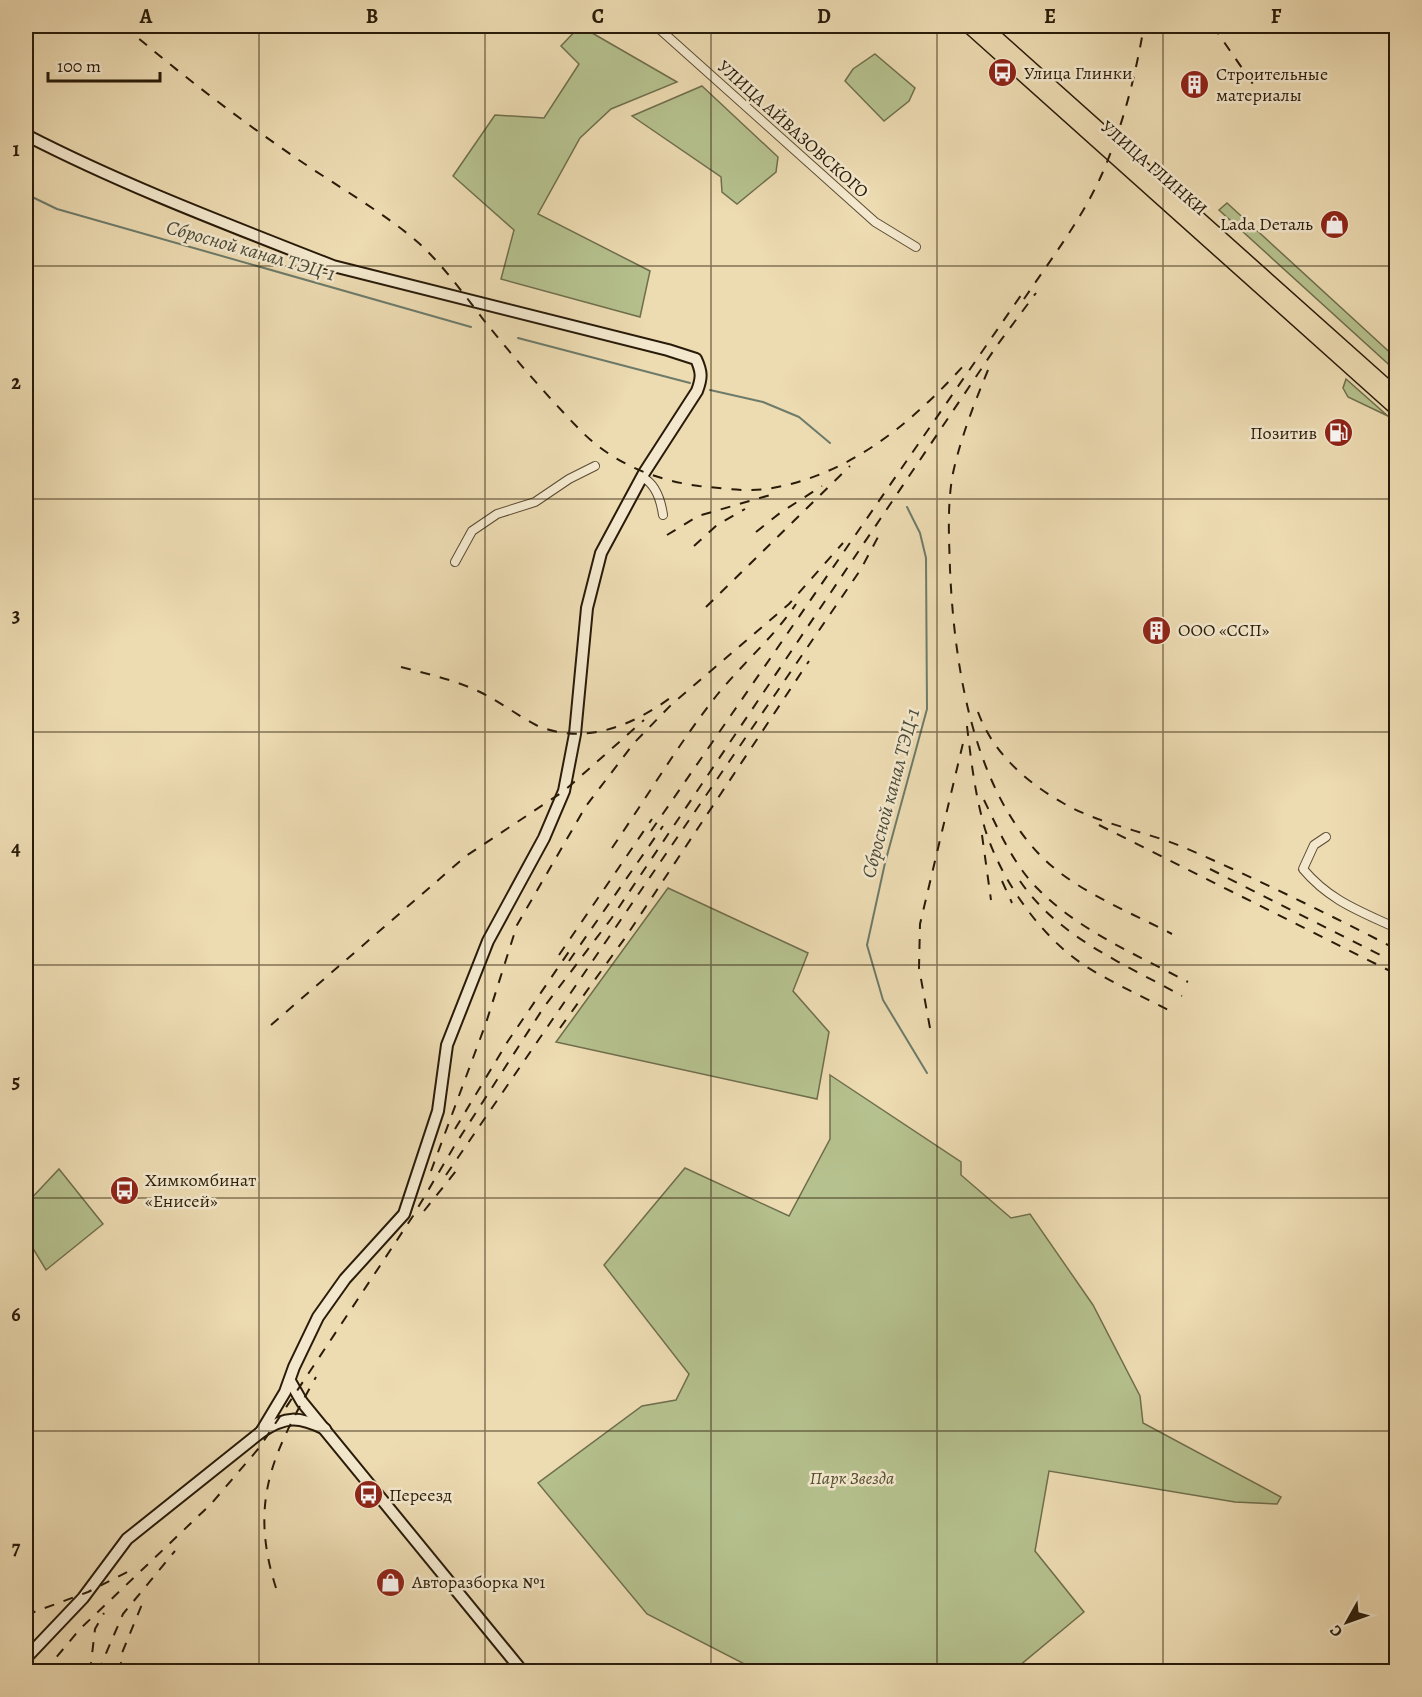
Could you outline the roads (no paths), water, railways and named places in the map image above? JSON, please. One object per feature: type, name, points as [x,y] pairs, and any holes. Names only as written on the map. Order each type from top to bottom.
[{"type":"highway","name":"УЛИЦА ГЛИНКИ","points":[[968,26],[1137,169],[1353,362],[1396,394]]},
{"type":"highway","name":"УЛИЦА ГЛИНКИ","points":[[984,26],[1078,119]]},
{"type":"highway","name":"УЛИЦА ГЛИНКИ","points":[[1353,362],[1396,409]]},
{"type":"main road","points":[[26,135],[169,202],[287,245],[333,266],[614,336],[696,360],[702,379],[697,392],[618,516],[592,579],[587,608],[575,734],[564,791],[544,838],[488,941],[447,1045],[438,1112],[404,1214],[345,1279],[318,1317],[275,1412],[261,1432]]},
{"type":"main road","points":[[290,1381],[296,1394],[524,1671]]},
{"type":"main road","points":[[26,1658],[84,1598],[127,1539],[261,1432],[278,1421],[292,1419],[307,1421],[325,1429]]},
{"type":"street","name":"УЛИЦА АЙВАЗОВСКОГО","points":[[656,26],[875,222],[916,248]]},
{"type":"street","points":[[455,562],[472,531],[497,514],[535,502],[568,479],[595,466]]},
{"type":"street","points":[[642,477],[648,480],[661,499],[663,515]]},
{"type":"street","points":[[1326,837],[1314,845],[1303,869],[1319,887],[1342,903],[1396,928]]},
{"type":"waterway","name":"Сбросной канал ТЭЦ-1","points":[[26,194],[57,209],[471,327]]},
{"type":"waterway","name":"Сбросной канал ТЭЦ-1","points":[[518,338],[690,383]]},
{"type":"waterway","name":"Сбросной канал ТЭЦ-1","points":[[710,390],[763,402],[799,417],[830,443]]},
{"type":"waterway","name":"Сбросной канал ТЭЦ-1","points":[[907,507],[920,533],[926,558],[927,709],[885,863],[867,945],[883,1000],[927,1073]]},
{"type":"railway","points":[[124,26],[252,127],[377,212],[422,246],[556,405],[593,442],[635,468],[682,483],[741,490],[767,489],[797,482],[825,472],[877,444],[923,407],[965,364]]},
{"type":"railway","points":[[1024,299],[1069,233],[1099,180],[1125,112],[1144,26]]},
{"type":"railway","points":[[1213,26],[1264,100]]},
{"type":"railway","points":[[651,831],[1026,288]]},
{"type":"railway","points":[[44,1672],[80,1629],[211,1504],[259,1448],[413,1216],[455,1145],[544,1007],[611,919],[998,344],[1036,293]]},
{"type":"railway","points":[[988,370],[956,460],[951,485],[949,521],[952,605],[956,643],[962,682],[982,757],[997,793],[1016,825],[1039,854],[1084,889],[1172,934]]},
{"type":"railway","points":[[706,607],[850,466]]},
{"type":"railway","points":[[756,532],[780,513],[822,486]]},
{"type":"railway","points":[[667,535],[698,516],[777,493]]},
{"type":"railway","points":[[694,546],[717,525],[745,509]]},
{"type":"railway","points":[[446,1175],[861,569],[878,537]]},
{"type":"railway","points":[[431,1171],[486,1023],[517,925],[586,806],[634,743],[671,705],[789,604],[843,543]]},
{"type":"railway","points":[[612,848],[703,713],[778,628],[796,604]]},
{"type":"railway","points":[[560,1028],[625,938],[809,661]]},
{"type":"railway","points":[[401,667],[471,688],[536,725],[571,734],[606,730],[623,724],[640,717],[670,698]]},
{"type":"railway","points":[[978,712],[992,741],[1012,765],[1036,786],[1063,803],[1107,822],[1183,847],[1290,896],[1396,949]]},
{"type":"railway","points":[[271,1025],[466,856],[564,791],[644,720]]},
{"type":"railway","points":[[967,726],[976,790],[985,829],[1001,868],[1025,906],[1039,924],[1070,955],[1118,985],[1172,1012]]},
{"type":"railway","points":[[930,1028],[919,968],[920,924],[964,739]]},
{"type":"railway","points":[[984,800],[1008,848],[1022,870],[1055,905],[1091,930],[1188,982]]},
{"type":"railway","points":[[559,955],[652,819]]},
{"type":"railway","points":[[1099,825],[1396,974]]},
{"type":"railway","points":[[569,961],[663,826]]},
{"type":"railway","points":[[982,835],[991,900]]},
{"type":"railway","points":[[1210,869],[1396,963]]},
{"type":"railway","points":[[1002,881],[1012,903]]},
{"type":"railway","points":[[1020,881],[1036,901],[1073,934],[1116,961],[1182,996]]},
{"type":"railway","points":[[455,1129],[508,1041],[570,950]]},
{"type":"railway","points":[[424,1211],[456,1171]]},
{"type":"railway","points":[[276,1588],[268,1557],[265,1502],[270,1478],[288,1429],[316,1377]]},
{"type":"railway","points":[[98,1672],[123,1614],[175,1551]]},
{"type":"railway","points":[[26,1615],[88,1592],[135,1568]]},
{"type":"railway","points":[[120,1672],[122,1653],[145,1597]]},
{"type":"railway","points":[[90,1672],[95,1629],[104,1613]]},
{"type":"place","name":"Улица Глинки","points":[[1003,73]]},
{"type":"place","name":"Строительные материалы","points":[[1195,84]]},
{"type":"place","name":"Lada Dеталь","points":[[1334,224]]},
{"type":"place","name":"Позитив","points":[[1338,433]]},
{"type":"place","name":"ООО «ССП»","points":[[1157,630]]},
{"type":"place","name":"Химкомбинат «Енисей»","points":[[124,1190]]},
{"type":"place","name":"Переезд","points":[[368,1495]]},
{"type":"place","name":"Авторазборка №1","points":[[391,1582]]},
{"type":"park label","name":"Парк Звезда","points":[[852,1478]]}]
